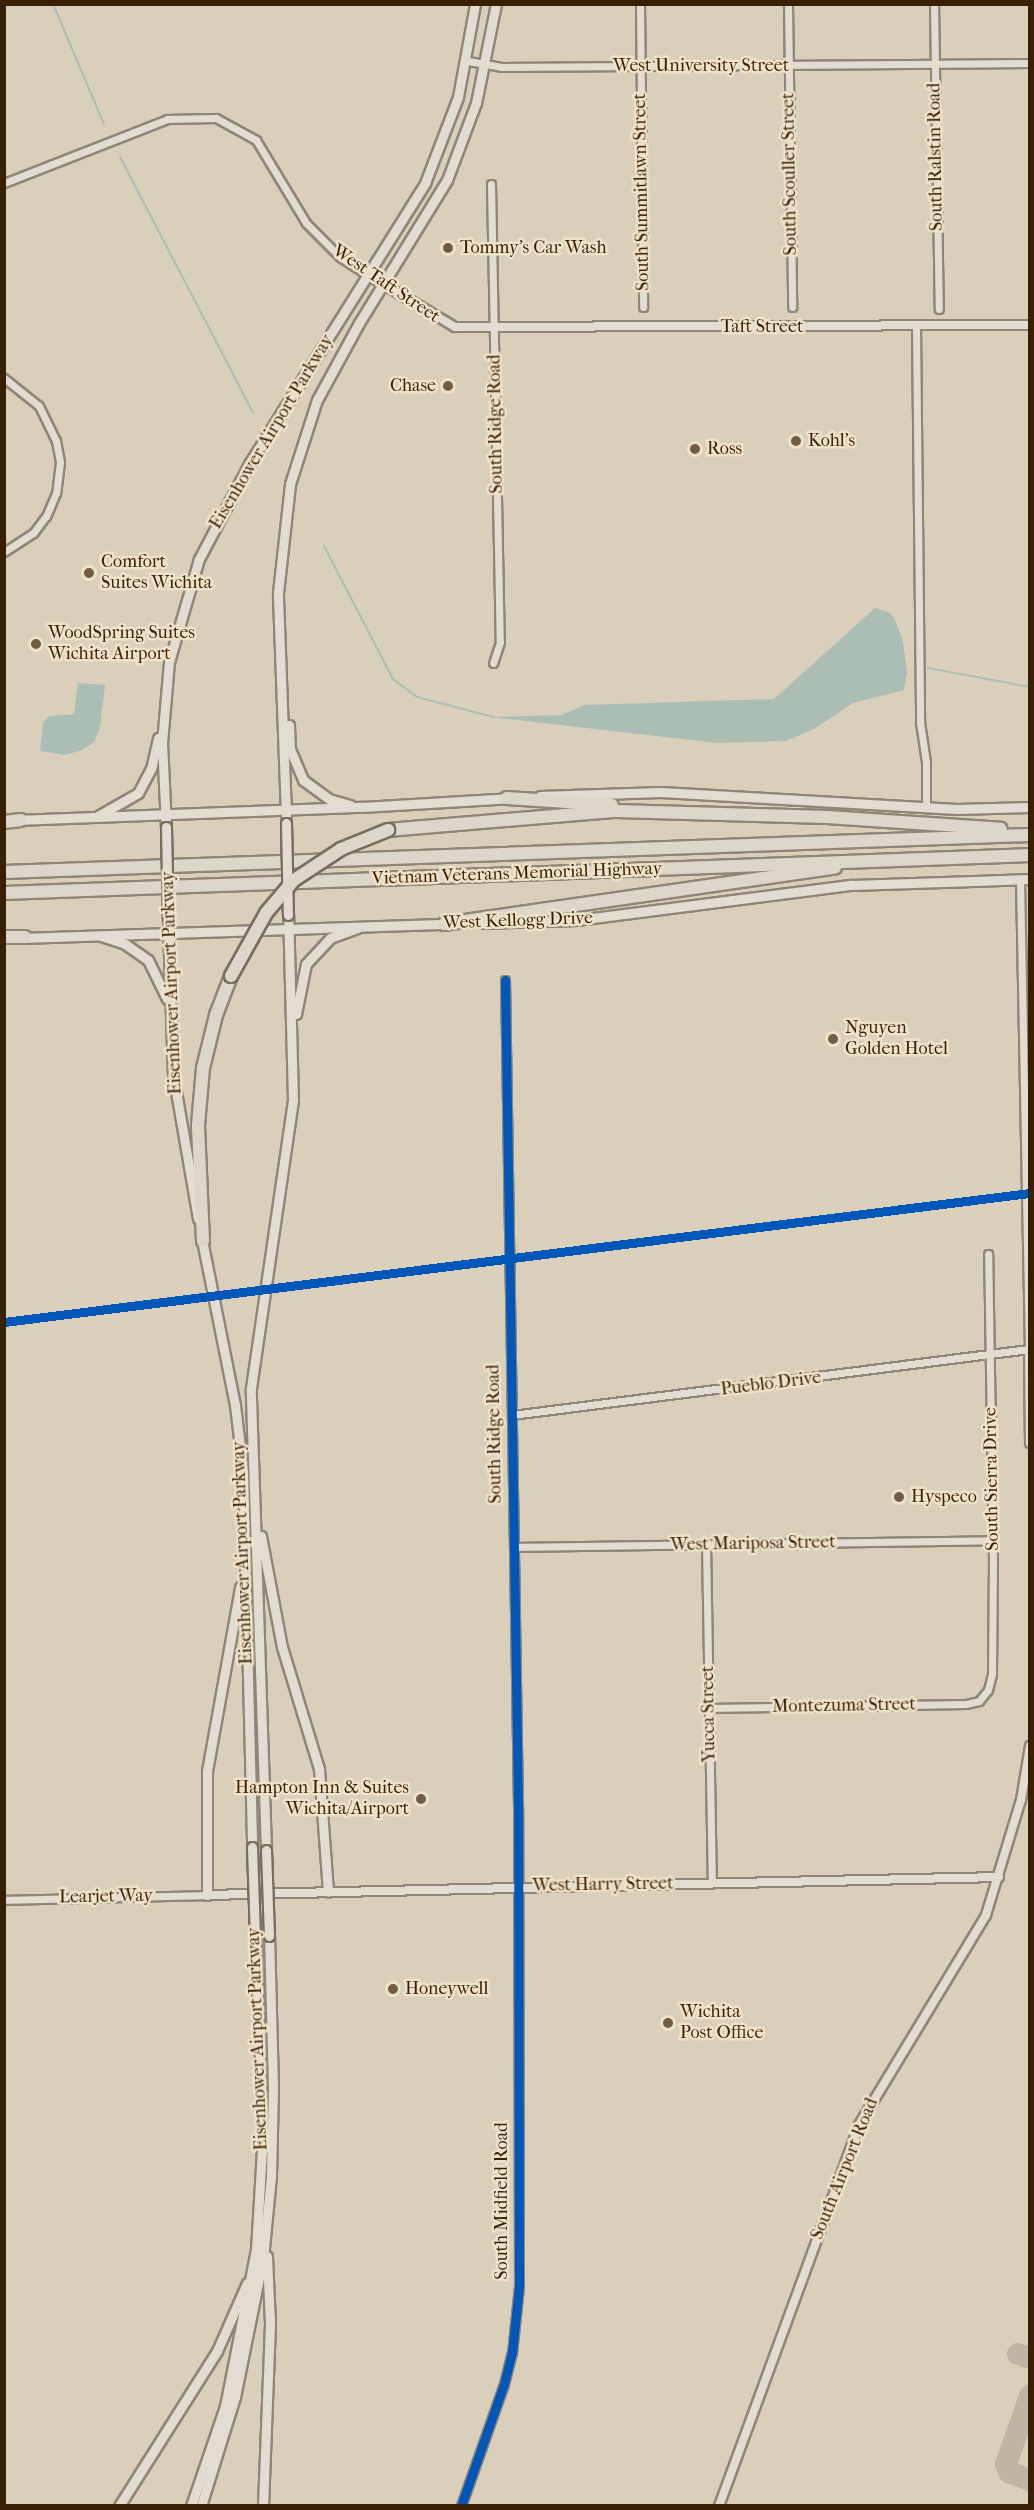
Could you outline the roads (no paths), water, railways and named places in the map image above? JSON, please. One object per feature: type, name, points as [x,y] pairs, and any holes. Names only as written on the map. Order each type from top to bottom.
[{"type":"highway","points":[[507,798],[1029,832]]},
{"type":"highway","points":[[203,1242],[198,1125],[203,1068],[216,1015],[231,976],[266,913],[294,880],[341,849],[388,830],[604,811],[681,811]]},
{"type":"highway","points":[[4,821],[21,820]]},
{"type":"highway","name":"Vietnam Veterans Memorial Highway","points":[[4,872],[1029,832]]},
{"type":"highway","name":"Vietnam Veterans Memorial Highway","points":[[4,893],[1029,855]]},
{"type":"highway","points":[[444,924],[875,861]]},
{"type":"highway","points":[[4,938],[25,938]]},
{"type":"main road","points":[[468,61],[475,4]]},
{"type":"main road","points":[[485,64],[496,4]]},
{"type":"main road","name":"Eisenhower Airport Parkway","points":[[191,2505],[225,2406],[253,2270],[263,2133],[252,1847],[243,1472],[177,1107],[170,1021],[163,715],[169,663],[199,559],[249,464],[425,183],[458,97],[468,61]]},
{"type":"main road","name":"Eisenhower Airport Parkway","points":[[201,2505],[250,2336],[266,2230],[273,2087],[257,1515],[251,1388],[256,1340],[291,1129],[293,1049],[279,558],[290,484],[317,400],[447,180],[476,103],[485,64]]},
{"type":"main road","points":[[281,691],[288,713],[290,749],[303,780],[329,799],[362,807]]},
{"type":"main road","points":[[93,818],[121,806],[142,787],[151,769],[163,715]]},
{"type":"main road","points":[[21,820],[286,811],[507,798],[661,792],[926,807],[1029,807]]},
{"type":"main road","name":"West Kellogg Drive","points":[[25,938],[288,927],[588,919],[852,885],[1025,879]]},
{"type":"main road","points":[[293,1049],[298,994],[306,964],[330,938],[365,925]]},
{"type":"main road","points":[[96,935],[125,944],[148,960],[164,992],[170,1021]]},
{"type":"main road","points":[[257,1515],[282,1647],[319,1769],[327,1892]]},
{"type":"main road","points":[[207,1895],[207,1771],[244,1564]]},
{"type":"main road","points":[[263,2505],[270,2323],[266,2230]]},
{"type":"main road","points":[[119,2505],[217,2351],[253,2270]]},
{"type":"street","name":"South Summitlawn Street","points":[[640,4],[643,307]]},
{"type":"street","name":"South Scouller Street","points":[[788,4],[792,307]]},
{"type":"street","name":"South Ralstin Road","points":[[934,4],[939,309]]},
{"type":"street","name":"West University Street","points":[[468,61],[485,64],[640,67],[1029,63]]},
{"type":"street","name":"West Taft Street","points":[[4,183],[167,119],[216,118],[236,126],[260,145],[306,223],[340,257],[448,325],[494,327]]},
{"type":"street","name":"South Ridge Road","points":[[491,184],[500,642],[493,663]]},
{"type":"street","name":"Taft Street","points":[[494,327],[1029,325]]},
{"type":"street","points":[[916,326],[920,722],[926,762],[926,807]]},
{"type":"street","points":[[4,378],[39,406],[56,441],[60,462],[56,493],[33,533],[4,552]]},
{"type":"street","points":[[1025,879],[1029,1443]]},
{"type":"street","name":"South Ridge Road","points":[[506,980],[519,1887]]},
{"type":"street","name":"South Sierra Drive","points":[[979,1701],[988,1690],[992,1674],[993,1540],[988,1254]]},
{"type":"street","name":"Pueblo Drive","points":[[512,1414],[989,1356],[1029,1349]]},
{"type":"street","name":"West Mariposa Street","points":[[514,1547],[993,1540]]},
{"type":"street","name":"Yucca Street","points":[[706,1544],[712,1883]]},
{"type":"street","name":"Montezuma Street","points":[[709,1708],[952,1705],[979,1701]]},
{"type":"street","name":"South Airport Road","points":[[719,2505],[859,2125],[976,1936],[999,1877],[1021,1800],[1029,1746]]},
{"type":"street","name":"West Harry Street","points":[[207,1895],[999,1877]]},
{"type":"street","name":"South Midfield Road","points":[[460,2505],[504,2384],[516,2322],[519,1887]]},
{"type":"street","name":"Learjet Way","points":[[4,1900],[207,1895]]},
{"type":"waterway","points":[[53,4],[104,124]]},
{"type":"waterway","points":[[120,157],[253,412]]},
{"type":"waterway","points":[[324,546],[393,679],[417,697],[493,717]]},
{"type":"waterway","points":[[928,668],[1030,687]]},
{"type":"place","name":"Tommy's Car Wash","points":[[448,248]]},
{"type":"place","name":"Chase","points":[[448,386]]},
{"type":"place","name":"Kohl's","points":[[796,441]]},
{"type":"place","name":"Ross","points":[[695,449]]},
{"type":"place","name":"Comfort Suites Wichita","points":[[89,573]]},
{"type":"place","name":"WoodSpring Suites Wichita Airport","points":[[36,644]]},
{"type":"place","name":"Nguyen Golden Hotel","points":[[833,1039]]},
{"type":"place","name":"Hyspeco","points":[[899,1497]]},
{"type":"place","name":"Hampton Inn & Suites Wichita/Airport","points":[[421,1799]]},
{"type":"place","name":"Honeywell","points":[[393,1989]]},
{"type":"place","name":"Wichita Post Office","points":[[668,2023]]}]
